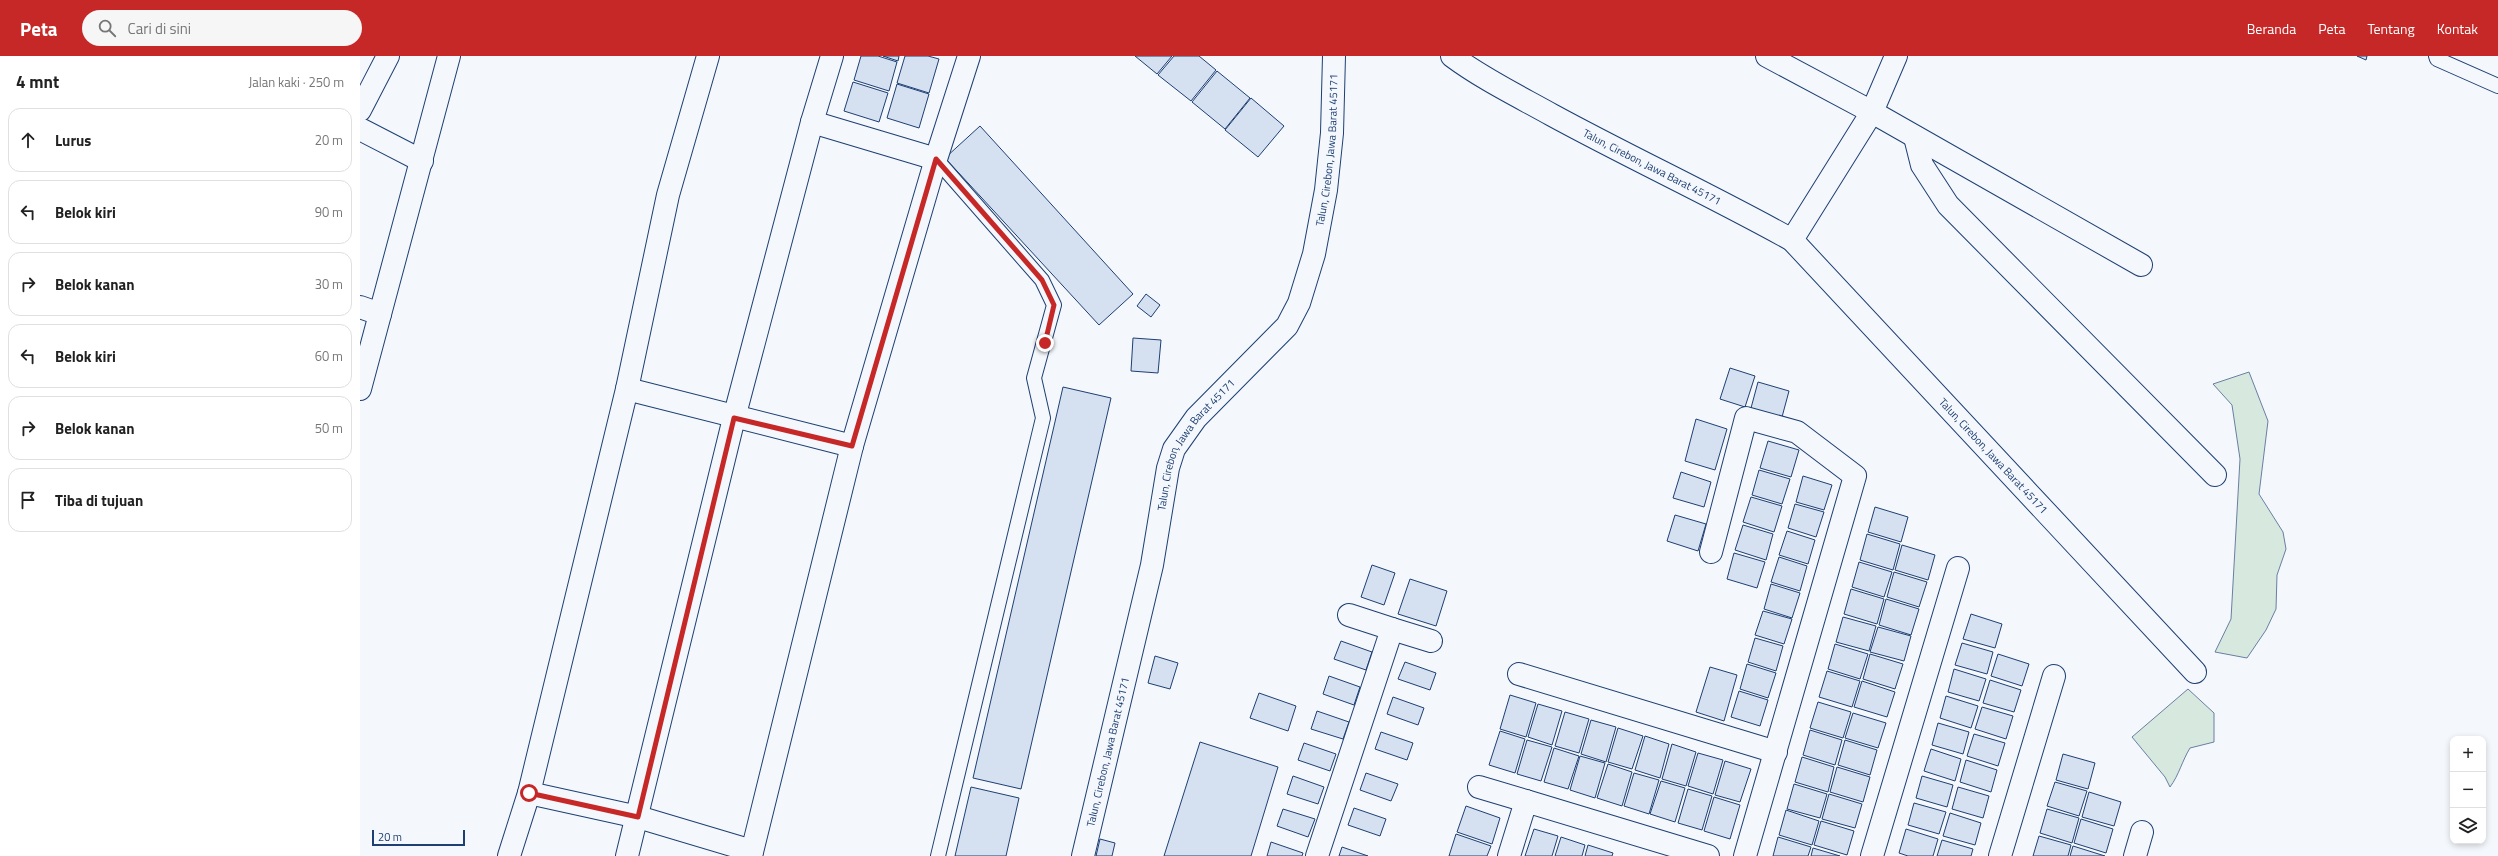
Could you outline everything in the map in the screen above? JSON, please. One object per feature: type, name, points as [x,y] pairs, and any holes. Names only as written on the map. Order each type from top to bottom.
[{"type":"street","points":[[360,110],[388,56]]},
{"type":"street","points":[[360,389],[449,56]]},
{"type":"street","points":[[510,856],[529,793],[627,389],[668,195],[708,56]]},
{"type":"street","points":[[627,856],[638,817],[734,418],[812,122],[832,56]]},
{"type":"street","points":[[529,793],[638,817],[752,854],[852,446],[936,159],[969,56]]},
{"type":"street","name":"Talun, Cirebon, Jawa Barat 45171","points":[[1083,856],[1152,565],[1168,468],[1174,449],[1196,418],[1288,326],[1299,303],[1314,254],[1326,190],[1332,133],[1334,56]]},
{"type":"street","name":"Talun, Cirebon, Jawa Barat 45171","points":[[1452,56],[1509,92],[1593,138],[1724,202],[1792,240],[2195,672]]},
{"type":"street","points":[[1767,56],[1872,112],[2141,265]]},
{"type":"street","points":[[1792,240],[1872,112],[1896,56]]},
{"type":"street","points":[[812,122],[936,159]]},
{"type":"street","points":[[360,129],[422,161]]},
{"type":"street","points":[[1915,137],[1922,165],[1948,205],[2215,475]]},
{"type":"street","points":[[360,307],[380,314]]},
{"type":"street","points":[[627,389],[734,418],[852,446]]},
{"type":"street","points":[[1711,552],[1746,418],[1797,432],[1855,476],[1745,856]]},
{"type":"street","points":[[1872,856],[1958,568]]},
{"type":"street","points":[[1349,615],[1431,641]]},
{"type":"street","points":[[1317,856],[1392,629]]},
{"type":"street","points":[[1519,674],[1776,752]]},
{"type":"street","points":[[2000,856],[2054,676]]},
{"type":"street","points":[[1479,787],[1708,856]]},
{"type":"street","points":[[1509,856],[1526,801]]},
{"type":"street","points":[[2135,856],[2142,832]]},
{"type":"lane","points":[[2436,56],[2438,59],[2498,86]]},
{"type":"lane","points":[[936,159],[1042,280],[1054,305],[1034,378],[1043,418],[938,856]]},
{"type":"shaded area","points":[[2249,372],[2268,421],[2259,494],[2283,532],[2286,549],[2277,575],[2276,609],[2266,630],[2247,658],[2215,652],[2231,619],[2240,459],[2232,405],[2213,384]]},
{"type":"shaded area","points":[[2188,689],[2214,713],[2214,742],[2190,748],[2176,778],[2170,787],[2165,777],[2132,737]]},
{"type":"building","points":[[861,56],[878,56],[897,62],[889,91],[854,80]]},
{"type":"building","points":[[883,56],[899,56],[898,61]]},
{"type":"building","points":[[905,56],[928,56],[939,59],[929,93],[897,83]]},
{"type":"building","points":[[1135,56],[1172,56],[1157,74]]},
{"type":"building","points":[[1174,56],[1199,56],[1216,70],[1191,101],[1158,75]]},
{"type":"building","points":[[2357,56],[2367,56],[2366,60]]},
{"type":"building","points":[[1217,71],[1250,98],[1225,129],[1192,102]]},
{"type":"building","points":[[853,82],[888,93],[879,122],[844,111]]},
{"type":"building","points":[[897,84],[929,94],[919,128],[887,118]]},
{"type":"building","points":[[1251,98],[1284,126],[1258,157],[1225,130]]},
{"type":"building","points":[[980,126],[1133,294],[1099,325],[945,158]]},
{"type":"building","points":[[1146,294],[1160,305],[1151,317],[1137,306]]},
{"type":"building","points":[[1133,338],[1161,340],[1158,373],[1131,371]]},
{"type":"building","points":[[1730,368],[1755,376],[1745,407],[1720,399]]},
{"type":"building","points":[[1758,382],[1789,391],[1782,417],[1751,408]]},
{"type":"building","points":[[1063,387],[1111,398],[1021,789],[973,778]]},
{"type":"building","points":[[1696,419],[1727,429],[1715,470],[1685,461]]},
{"type":"building","points":[[1768,441],[1799,450],[1791,477],[1760,468]]},
{"type":"building","points":[[1759,470],[1790,479],[1782,504],[1752,495]]},
{"type":"building","points":[[1681,472],[1711,482],[1704,507],[1673,498]]},
{"type":"building","points":[[1803,476],[1832,485],[1824,510],[1796,502]]},
{"type":"building","points":[[1751,497],[1782,506],[1774,532],[1743,522]]},
{"type":"building","points":[[1795,504],[1824,512],[1816,537],[1788,528]]},
{"type":"building","points":[[1875,507],[1908,517],[1901,542],[1868,532]]},
{"type":"building","points":[[1675,515],[1706,524],[1698,551],[1667,541]]},
{"type":"building","points":[[1743,525],[1773,534],[1766,560],[1735,550]]},
{"type":"building","points":[[1787,531],[1815,540],[1808,564],[1779,555]]},
{"type":"building","points":[[1867,534],[1900,544],[1893,570],[1860,560]]},
{"type":"building","points":[[1902,545],[1935,555],[1928,580],[1895,570]]},
{"type":"building","points":[[1734,553],[1765,562],[1757,588],[1727,579]]},
{"type":"building","points":[[1779,557],[1807,566],[1800,591],[1771,582]]},
{"type":"building","points":[[1859,562],[1892,572],[1884,597],[1852,587]]},
{"type":"building","points":[[1372,565],[1395,573],[1384,605],[1361,597]]},
{"type":"building","points":[[1894,572],[1927,582],[1919,607],[1887,597]]},
{"type":"building","points":[[1410,579],[1447,591],[1436,626],[1398,614]]},
{"type":"building","points":[[1771,584],[1800,593],[1792,618],[1764,609]]},
{"type":"building","points":[[1851,589],[1884,599],[1877,624],[1844,614]]},
{"type":"building","points":[[1886,599],[1919,609],[1911,635],[1879,625]]},
{"type":"building","points":[[1763,611],[1792,619],[1784,644],[1755,635]]},
{"type":"building","points":[[1971,614],[2002,624],[1995,648],[1963,639]]},
{"type":"building","points":[[1843,617],[1876,626],[1869,651],[1836,642]]},
{"type":"building","points":[[1878,627],[1911,636],[1904,661],[1870,652]]},
{"type":"building","points":[[1755,638],[1783,646],[1776,671],[1748,662]]},
{"type":"building","points":[[1341,641],[1372,652],[1366,670],[1334,659]]},
{"type":"building","points":[[1962,643],[1993,652],[1987,674],[1955,665]]},
{"type":"building","points":[[1835,644],[1868,654],[1860,679],[1828,669]]},
{"type":"building","points":[[1870,654],[1903,664],[1895,689],[1863,679]]},
{"type":"building","points":[[1998,654],[2029,664],[2022,686],[1991,676]]},
{"type":"building","points":[[1155,656],[1178,663],[1170,689],[1148,683]]},
{"type":"building","points":[[1405,662],[1436,673],[1430,690],[1398,679]]},
{"type":"building","points":[[1747,664],[1776,673],[1768,698],[1740,689]]},
{"type":"building","points":[[1710,667],[1737,675],[1724,721],[1696,712]]},
{"type":"building","points":[[1954,669],[1986,679],[1979,701],[1948,692]]},
{"type":"building","points":[[1827,671],[1860,681],[1852,707],[1819,697]]},
{"type":"building","points":[[1329,676],[1360,687],[1354,705],[1323,694]]},
{"type":"building","points":[[1990,680],[2021,690],[2014,712],[1983,703]]},
{"type":"building","points":[[1862,681],[1895,692],[1887,717],[1854,707]]},
{"type":"building","points":[[1739,691],[1768,700],[1760,726],[1731,717]]},
{"type":"building","points":[[1259,693],[1296,706],[1288,731],[1250,718]]},
{"type":"building","points":[[1510,695],[1536,703],[1526,737],[1500,729]]},
{"type":"building","points":[[1946,696],[1978,706],[1971,728],[1940,718]]},
{"type":"building","points":[[1393,697],[1424,708],[1418,725],[1387,714]]},
{"type":"building","points":[[1818,702],[1851,712],[1843,738],[1810,728]]},
{"type":"building","points":[[1538,704],[1562,711],[1552,745],[1528,737]]},
{"type":"building","points":[[1982,707],[2013,716],[2006,739],[1975,729]]},
{"type":"building","points":[[1317,711],[1349,722],[1343,739],[1311,729]]},
{"type":"building","points":[[1565,712],[1589,719],[1579,753],[1555,746]]},
{"type":"building","points":[[1853,713],[1886,723],[1878,748],[1845,738]]},
{"type":"building","points":[[1591,720],[1616,727],[1606,762],[1581,754]]},
{"type":"building","points":[[1938,723],[1969,732],[1963,754],[1932,745]]},
{"type":"building","points":[[1618,728],[1643,736],[1632,769],[1608,762]]},
{"type":"building","points":[[1810,730],[1842,740],[1835,765],[1803,755]]},
{"type":"building","points":[[1500,731],[1525,739],[1515,773],[1489,765]]},
{"type":"building","points":[[1381,732],[1413,743],[1407,760],[1375,749]]},
{"type":"building","points":[[1974,734],[2005,743],[1998,766],[1967,756]]},
{"type":"building","points":[[1645,736],[1669,744],[1660,778],[1635,770]]},
{"type":"building","points":[[1527,740],[1552,747],[1541,781],[1517,774]]},
{"type":"building","points":[[1845,740],[1877,750],[1870,775],[1838,765]]},
{"type":"building","points":[[1200,742],[1278,767],[1251,856],[1164,856]]},
{"type":"building","points":[[1304,743],[1336,754],[1330,771],[1298,760]]},
{"type":"building","points":[[1672,744],[1696,752],[1686,786],[1662,779]]},
{"type":"building","points":[[1554,748],[1579,756],[1568,789],[1544,782]]},
{"type":"building","points":[[1931,749],[1961,759],[1955,781],[1924,771]]},
{"type":"building","points":[[1698,753],[1723,760],[1713,794],[1688,786]]},
{"type":"building","points":[[2063,754],[2095,763],[2088,789],[2056,780]]},
{"type":"building","points":[[1580,756],[1605,763],[1595,798],[1570,790]]},
{"type":"building","points":[[1802,757],[1834,767],[1828,792],[1795,782]]},
{"type":"building","points":[[1966,760],[1997,770],[1991,792],[1960,782]]},
{"type":"building","points":[[1725,761],[1751,769],[1740,802],[1715,795]]},
{"type":"building","points":[[1608,764],[1632,772],[1622,806],[1597,798]]},
{"type":"building","points":[[1837,767],[1870,777],[1863,802],[1830,792]]},
{"type":"building","points":[[1366,773],[1398,784],[1391,801],[1360,790]]},
{"type":"building","points":[[1634,773],[1659,780],[1649,814],[1624,806]]},
{"type":"building","points":[[1293,776],[1324,787],[1318,804],[1287,794]]},
{"type":"building","points":[[1922,776],[1953,785],[1947,807],[1916,798]]},
{"type":"building","points":[[1661,781],[1685,788],[1675,822],[1650,814]]},
{"type":"building","points":[[2055,782],[2087,791],[2079,816],[2047,806]]},
{"type":"building","points":[[1794,784],[1827,794],[1820,818],[1787,809]]},
{"type":"building","points":[[971,787],[1019,798],[1006,856],[955,856]]},
{"type":"building","points":[[1958,787],[1989,796],[1983,818],[1952,809]]},
{"type":"building","points":[[1688,789],[1712,796],[1702,830],[1678,823]]},
{"type":"building","points":[[2089,792],[2121,802],[2114,826],[2082,817]]},
{"type":"building","points":[[1829,794],[1862,804],[1855,828],[1822,819]]},
{"type":"building","points":[[1714,797],[1740,805],[1730,839],[1704,831]]},
{"type":"building","points":[[1914,803],[1946,812],[1939,834],[1908,825]]},
{"type":"building","points":[[1466,806],[1500,818],[1492,844],[1457,832]]},
{"type":"building","points":[[1354,808],[1386,819],[1380,836],[1348,825]]},
{"type":"building","points":[[1283,809],[1315,819],[1308,837],[1277,826]]},
{"type":"building","points":[[2047,809],[2079,818],[2072,843],[2040,833]]},
{"type":"building","points":[[1786,810],[1819,821],[1812,845],[1779,835]]},
{"type":"building","points":[[1950,813],[1981,823],[1975,845],[1943,836]]},
{"type":"building","points":[[2081,819],[2113,829],[2106,853],[2074,843]]},
{"type":"building","points":[[1821,821],[1854,831],[1847,855],[1814,845]]},
{"type":"building","points":[[1534,829],[1558,836],[1552,856],[1525,856]]},
{"type":"building","points":[[1906,829],[1938,839],[1933,856],[1908,856],[1899,853]]},
{"type":"building","points":[[1456,834],[1491,846],[1487,856],[1449,856]]},
{"type":"building","points":[[2039,836],[2071,845],[2068,856],[2033,856]]},
{"type":"building","points":[[1561,837],[1585,845],[1582,856],[1555,856]]},
{"type":"building","points":[[1778,837],[1811,847],[1808,856],[1773,856]]},
{"type":"building","points":[[1100,839],[1115,843],[1112,856],[1096,856]]},
{"type":"building","points":[[1942,840],[1973,849],[1971,856],[1937,856]]},
{"type":"building","points":[[1271,842],[1303,853],[1302,856],[1267,856]]},
{"type":"building","points":[[1588,845],[1613,853],[1612,856],[1585,856]]},
{"type":"building","points":[[2073,846],[2105,856],[2070,856]]},
{"type":"building","points":[[1342,847],[1368,856],[1339,856]]},
{"type":"building","points":[[1813,848],[1840,856],[1811,856]]},
{"type":"route","points":[[529,793],[638,817],[734,418],[852,446],[936,159],[1042,280],[1051,294],[1054,305],[1045,343]]}]
